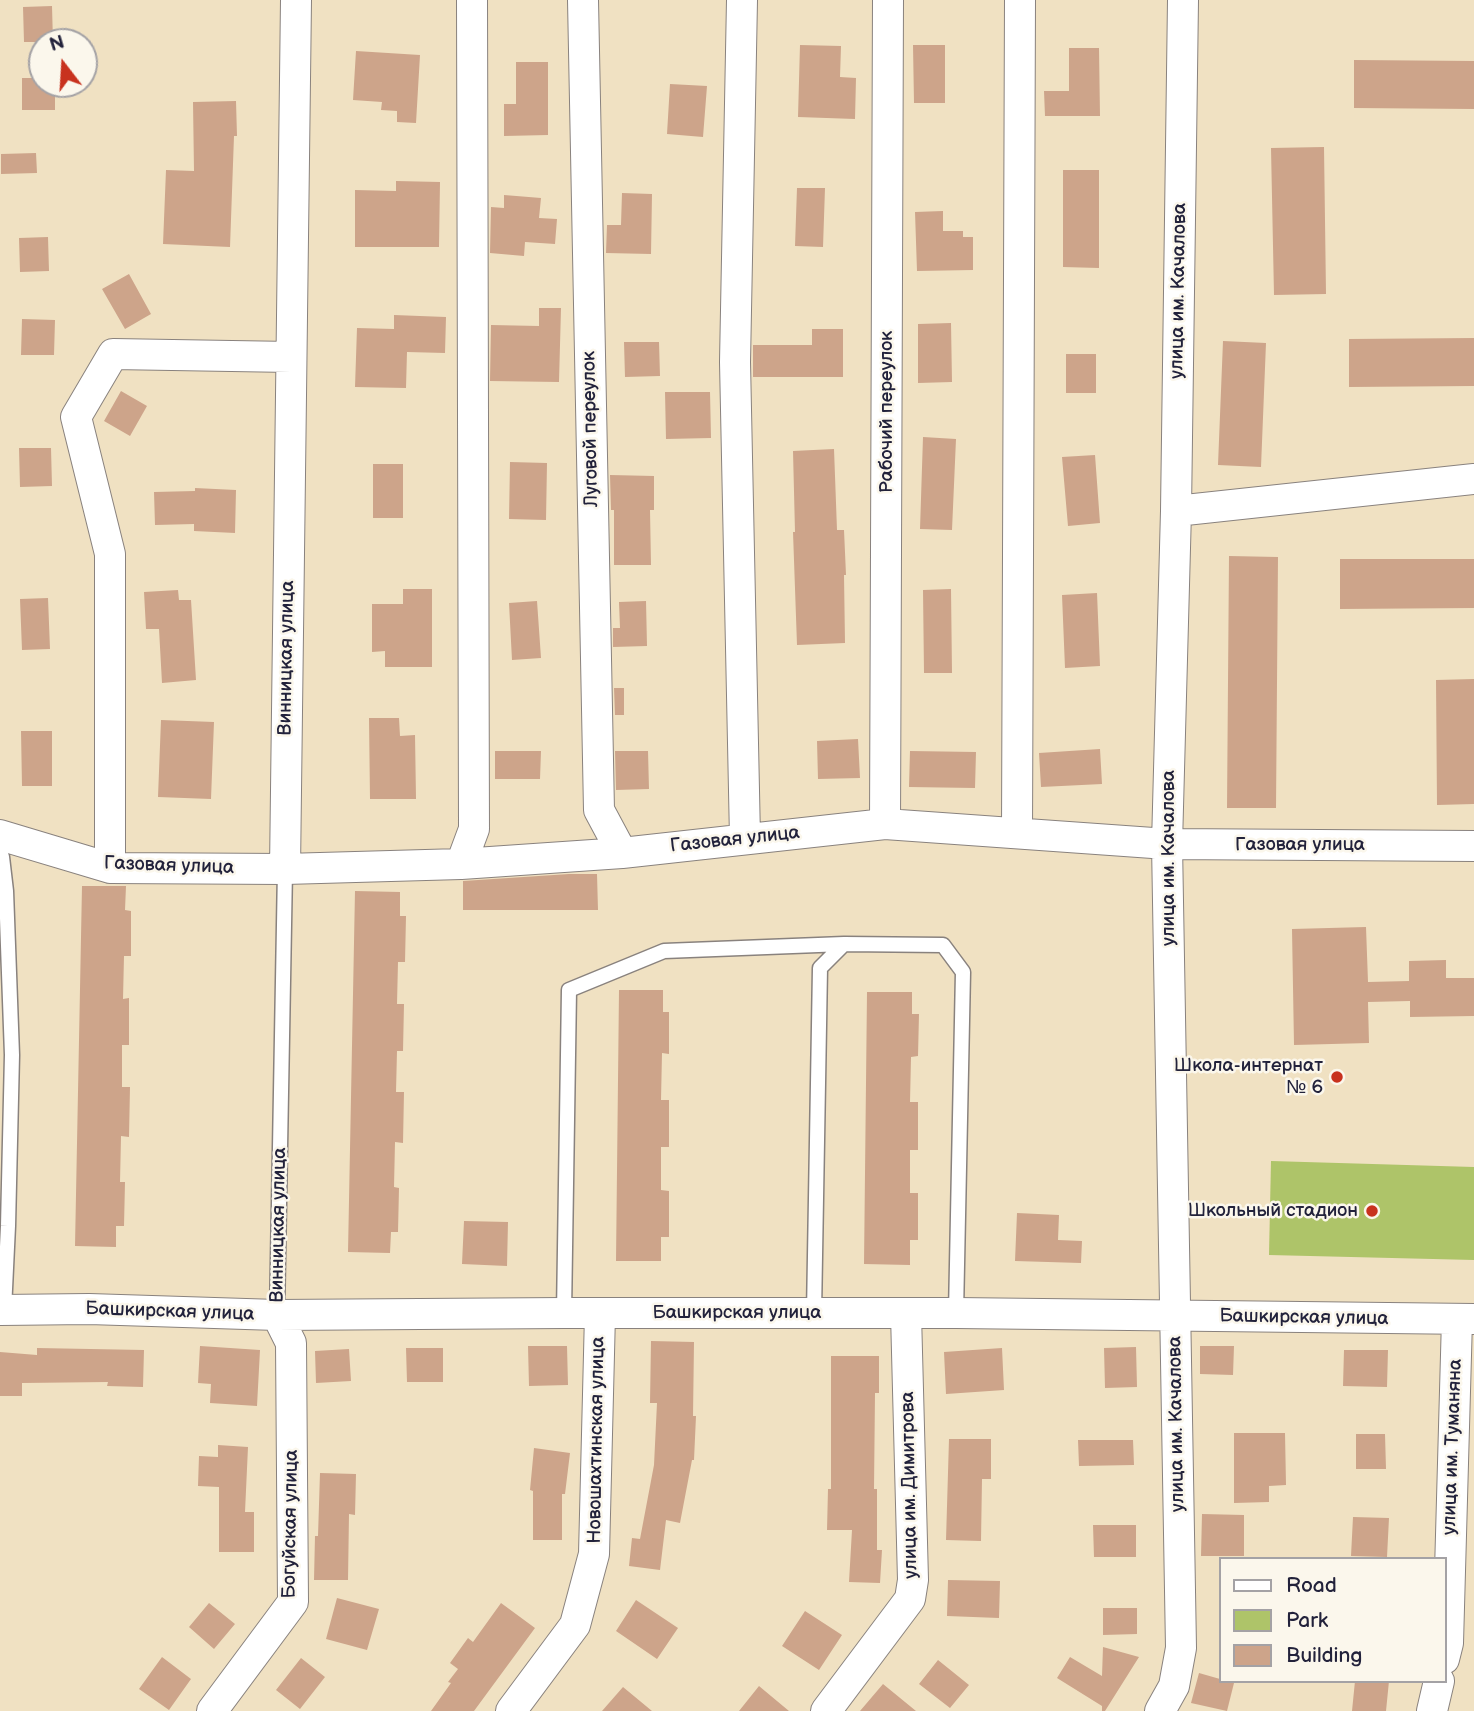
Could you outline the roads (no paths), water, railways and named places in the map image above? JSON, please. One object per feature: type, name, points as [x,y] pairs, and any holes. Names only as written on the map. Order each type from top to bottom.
[{"type":"street","name":"Винницкая улица","points":[[285,869],[296,0]]},
{"type":"street","points":[[461,864],[474,829],[472,0]]},
{"type":"street","name":"Луговой переулок","points":[[583,0],[599,810],[622,853]]},
{"type":"street","points":[[742,0],[735,362],[744,838]]},
{"type":"street","name":"Рабочий переулок","points":[[885,824],[888,0]]},
{"type":"street","points":[[1017,834],[1020,0]]},
{"type":"street","name":"улица им. Качалова","points":[[1160,1711],[1174,1686],[1181,1648],[1167,844],[1176,510],[1183,0]]},
{"type":"street","points":[[110,869],[110,554],[76,417],[113,354],[291,356]]},
{"type":"street","points":[[1176,510],[1474,479]]},
{"type":"street","name":"Газовая улица","points":[[0,835],[110,869],[285,869],[461,864],[622,853],[885,824],[1167,844],[1474,846]]},
{"type":"street","name":"Башкирская улица","points":[[2,1310],[89,1309],[277,1315],[956,1313],[1465,1319]]},
{"type":"street","name":"Новошахтинская улица","points":[[511,1711],[575,1625],[594,1554],[600,1314]]},
{"type":"street","name":"улица им. Димитрова","points":[[826,1711],[910,1598],[913,1580],[906,1314]]},
{"type":"street","name":"Богуйская улица","points":[[212,1711],[293,1602],[291,1343],[277,1315]]},
{"type":"street","name":"улица им. Туманяна","points":[[1446,1651],[1465,1319]]},
{"type":"street","points":[[1432,1711],[1439,1683]]},
{"type":"lane","points":[[0,853],[6,891],[12,1055],[8,1226],[2,1310]]},
{"type":"lane","name":"Винницкая улица","points":[[277,1315],[285,869]]},
{"type":"lane","points":[[814,1313],[820,968],[844,944]]},
{"type":"lane","points":[[564,1313],[569,990],[664,951],[844,944],[943,945],[963,972],[956,1313]]},
{"type":"place","name":"Школа-интернат № 6","points":[[1337,1077]]},
{"type":"place","name":"Школьный стадион","points":[[1372,1211]]}]
